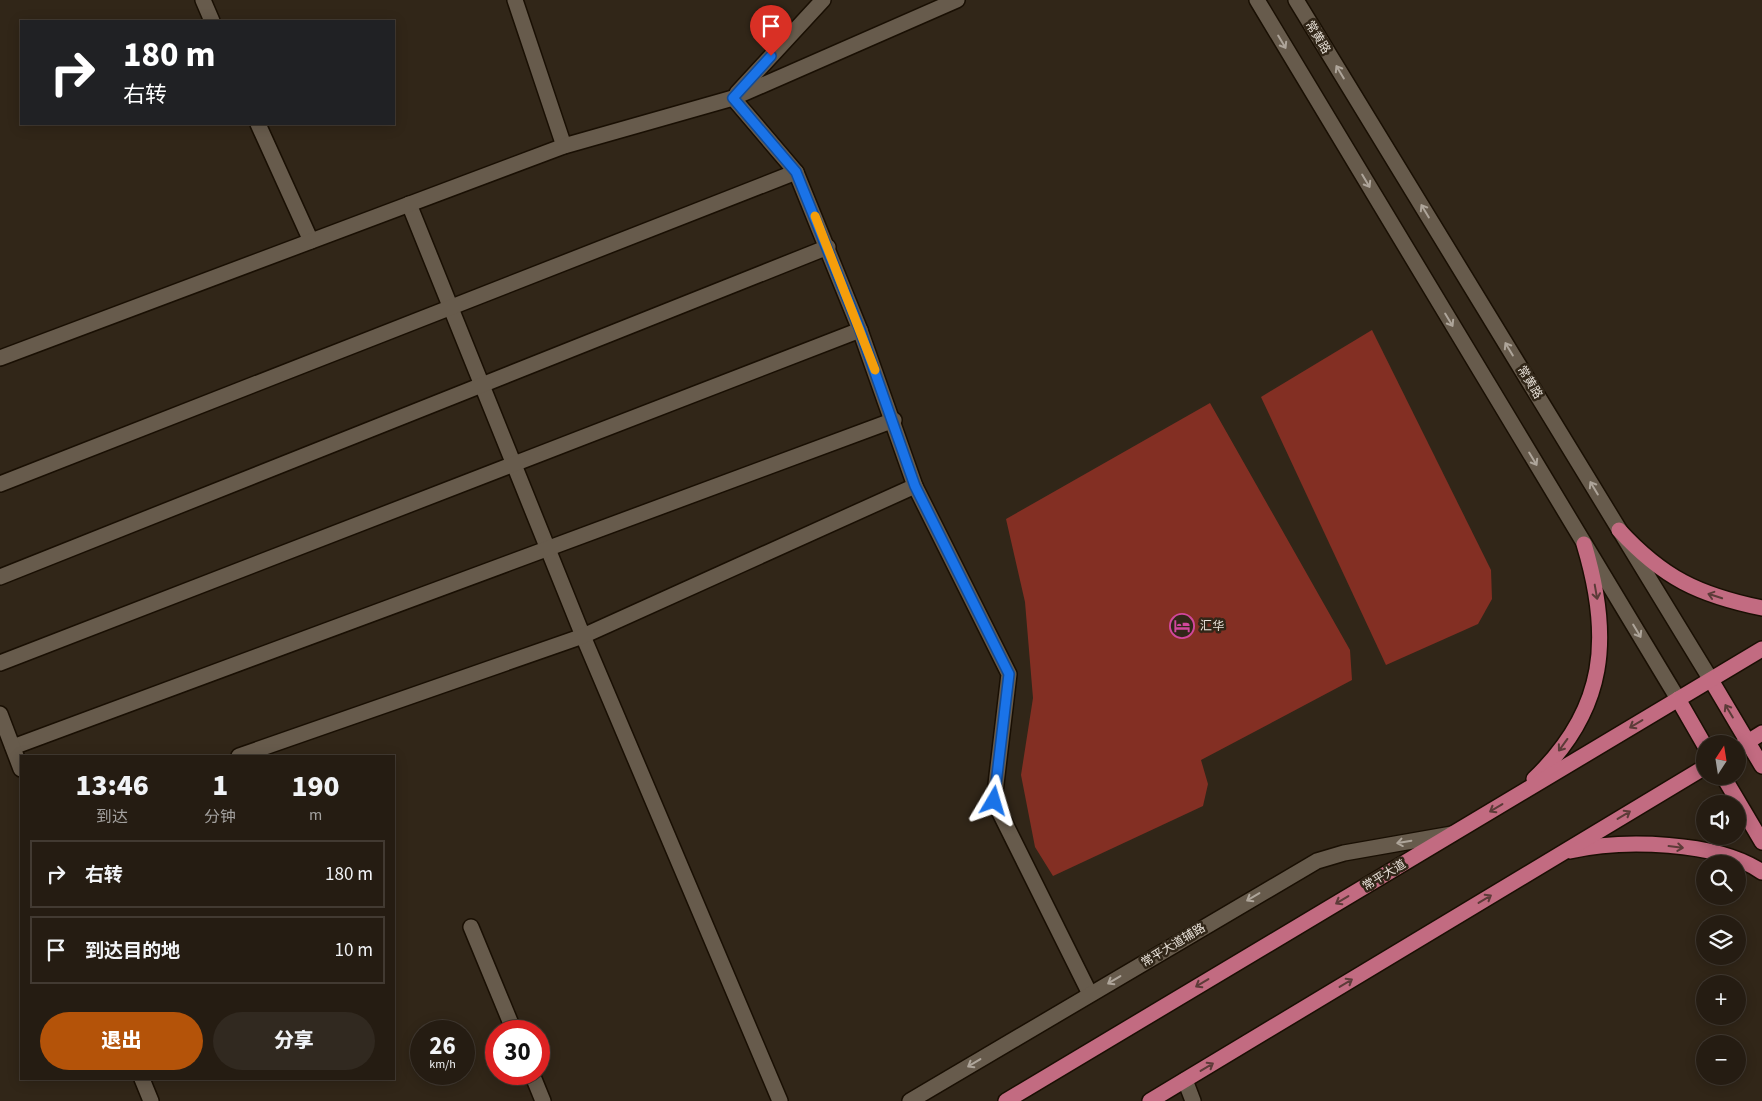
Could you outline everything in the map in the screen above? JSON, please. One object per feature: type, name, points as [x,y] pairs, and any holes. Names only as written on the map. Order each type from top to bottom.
[{"type":"main road","points":[[1620,530],[1641,554],[1663,572],[1698,590],[1735,603],[1762,608]]},
{"type":"main road","points":[[1518,795],[1554,758],[1569,737],[1584,710],[1594,686],[1600,661],[1601,637],[1595,586],[1584,544]]},
{"type":"main road","name":"常平大道","points":[[1006,1101],[1762,649]]},
{"type":"main road","name":"常黄路","points":[[1711,680],[1738,735]]},
{"type":"main road","points":[[1678,700],[1699,735]]},
{"type":"main road","points":[[1746,743],[1762,733]]},
{"type":"main road","name":"常黄路","points":[[1746,748],[1762,766]]},
{"type":"main road","points":[[1150,1101],[1696,772]]},
{"type":"main road","points":[[1728,785],[1762,842]]},
{"type":"main road","points":[[1558,854],[1603,846],[1631,844],[1663,845],[1696,849],[1731,858],[1762,872]]},
{"type":"street","points":[[203,0],[212,20]]},
{"type":"street","points":[[515,0],[564,146]]},
{"type":"street","points":[[733,98],[823,0]]},
{"type":"street","points":[[0,358],[564,146],[733,98],[957,0]]},
{"type":"street","points":[[1256,0],[1678,700]]},
{"type":"street","name":"常黄路","points":[[1296,0],[1711,680]]},
{"type":"street","points":[[733,98],[796,172],[828,247],[860,330],[894,420],[915,486],[1009,674],[994,801],[1090,994]]},
{"type":"street","points":[[258,125],[311,241]]},
{"type":"street","points":[[0,484],[796,172]]},
{"type":"street","points":[[409,204],[583,636],[780,1101]]},
{"type":"street","points":[[0,577],[828,247]]},
{"type":"street","points":[[0,663],[860,330]]},
{"type":"street","points":[[13,747],[894,420]]},
{"type":"street","points":[[242,755],[583,636],[915,486]]},
{"type":"street","points":[[0,714],[20,766]]},
{"type":"street","name":"常平大道辅路","points":[[910,1101],[1318,861],[1358,850],[1452,834]]},
{"type":"street","points":[[471,927],[509,1020]]},
{"type":"street","points":[[142,1080],[151,1101]]},
{"type":"street","points":[[1185,1080],[1193,1101]]},
{"type":"street","points":[[536,1085],[543,1101]]},
{"type":"building","points":[[1372,330],[1491,570],[1492,599],[1478,624],[1386,665],[1261,397]]},
{"type":"building","name":"汇华","points":[[1210,403],[1350,650],[1352,680],[1201,760],[1208,784],[1203,806],[1053,876],[1035,847],[1021,775],[1033,698],[1025,602],[1006,519]]},
{"type":"slow traffic","points":[[815,216],[875,370]]},
{"type":"place","name":"汇华","points":[[1182,626]]},
{"type":"route","points":[[771,56],[733,98],[796,172],[828,247],[860,330],[894,420],[915,486],[1009,674],[994,801]]}]
